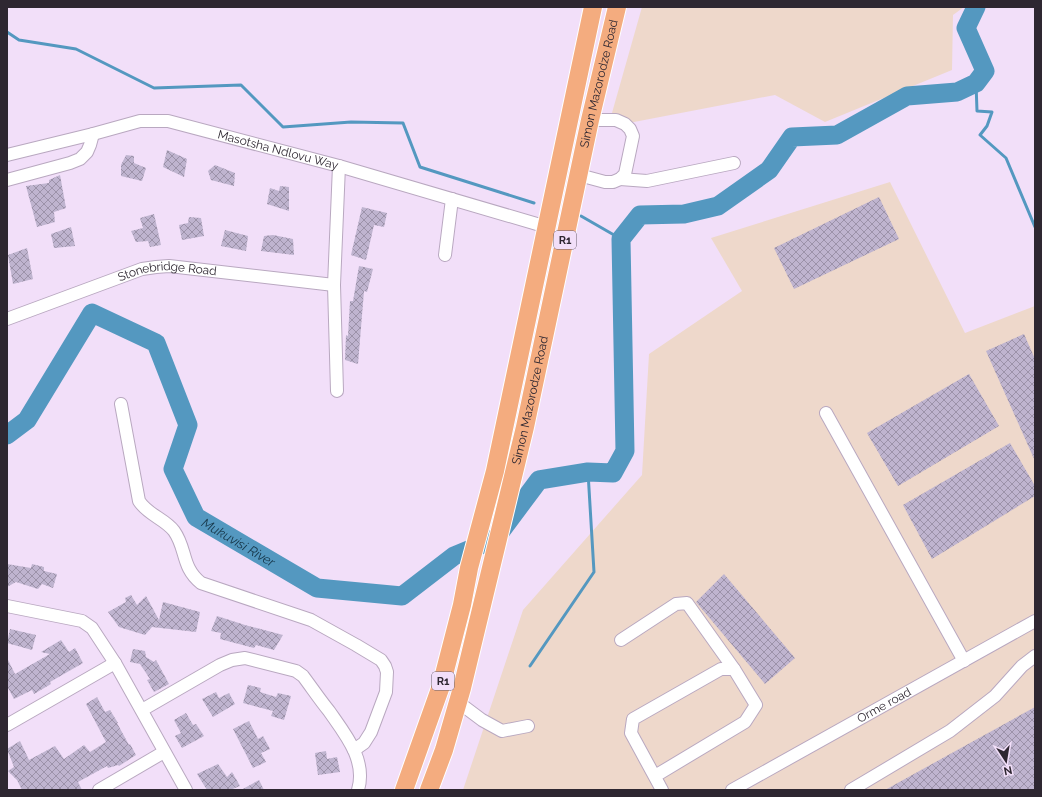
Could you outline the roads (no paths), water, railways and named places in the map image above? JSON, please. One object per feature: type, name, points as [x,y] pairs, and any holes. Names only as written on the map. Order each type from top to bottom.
[{"type":"highway","name":"Simon Mazorodze Road","points":[[404,790],[441,686],[462,605],[469,568],[495,471],[593,7]]},
{"type":"highway","name":"Simon Mazorodze Road","points":[[429,790],[444,750],[458,702],[490,573],[525,427],[590,120],[617,7]]},
{"type":"street","points":[[579,175],[605,182],[613,182],[620,179],[625,174],[632,136],[630,129],[625,124],[616,120],[590,120]]},
{"type":"street","name":"Masotsha Ndlovu Way","points":[[7,155],[93,134],[126,123],[140,121],[168,121],[339,166],[547,227]]},
{"type":"street","points":[[7,180],[80,159],[90,145],[93,134]]},
{"type":"street","points":[[620,179],[647,181],[734,163]]},
{"type":"street","points":[[337,391],[334,285],[339,166]]},
{"type":"street","points":[[445,255],[452,199]]},
{"type":"street","name":"Stonebridge Road","points":[[7,319],[142,269],[156,267],[183,268],[334,285]]},
{"type":"street","points":[[121,404],[139,501],[146,510],[175,532],[179,539],[188,567],[195,578],[201,582],[311,620],[356,644],[381,660],[387,672],[386,692],[371,732],[364,742],[354,750]]},
{"type":"street","points":[[826,414],[964,661]]},
{"type":"street","points":[[621,640],[676,604],[687,603],[734,669],[756,705],[745,722],[655,776]]},
{"type":"street","points":[[7,606],[82,621],[92,628],[115,663],[186,790]]},
{"type":"street","name":"Orme road","points":[[732,790],[1035,621]]},
{"type":"street","points":[[851,790],[950,732],[995,696],[1022,666],[1035,656]]},
{"type":"street","points":[[142,710],[220,665],[232,660],[245,658],[287,667],[303,676],[348,738],[359,764],[360,776],[358,790]]},
{"type":"street","points":[[7,725],[115,663]]},
{"type":"street","points":[[662,790],[631,733],[632,720],[721,668],[734,669]]},
{"type":"street","points":[[458,702],[482,720],[502,731],[528,726]]},
{"type":"street","points":[[99,790],[164,752]]},
{"type":"waterway","name":"Mukuvisi River","points":[[7,435],[27,420],[92,313],[156,343],[188,425],[173,469],[196,517],[317,588],[402,596],[454,556],[495,539],[539,480],[588,472],[613,473],[625,451],[621,239],[640,215],[684,214],[718,206],[769,170],[792,137],[837,135],[907,96],[957,92],[976,83],[985,71],[966,28],[976,7]]},
{"type":"waterway","points":[[7,32],[19,40],[76,49],[154,88],[241,85],[283,127],[351,122],[403,123],[420,167],[534,203]]},
{"type":"waterway","points":[[976,83],[977,111],[992,112],[987,126],[980,135],[1006,158],[1035,227]]},
{"type":"waterway","points":[[581,216],[621,239]]},
{"type":"waterway","points":[[530,666],[594,572],[588,472]]}]
